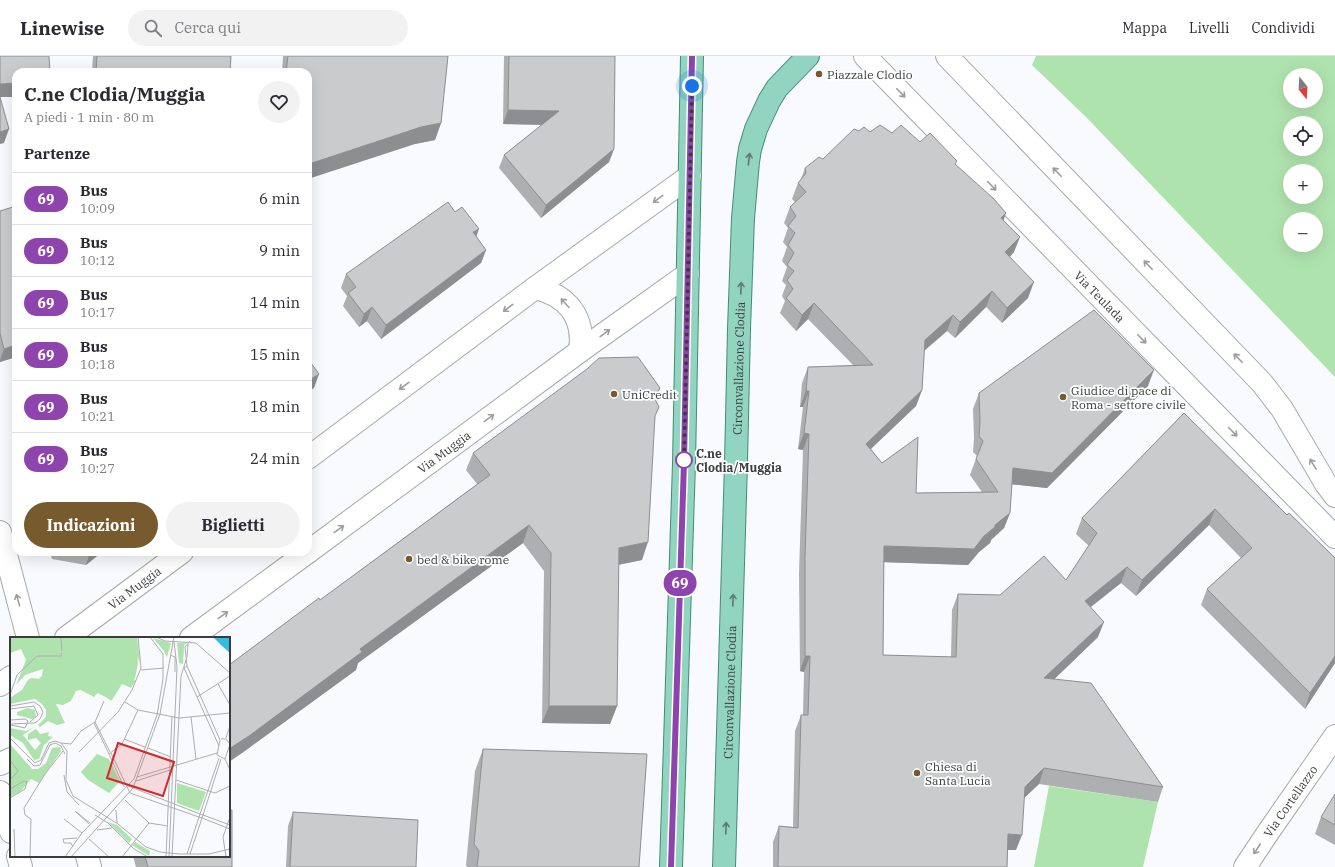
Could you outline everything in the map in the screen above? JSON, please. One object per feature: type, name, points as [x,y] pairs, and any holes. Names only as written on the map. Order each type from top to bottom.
[{"type":"main road","points":[[671,867],[688,274],[692,56]]},
{"type":"main road","name":"Circonvallazione Clodia","points":[[724,867],[734,564],[739,328],[743,218],[748,162],[756,129],[769,101],[777,88],[808,56]]},
{"type":"street","name":"Via Teulada","points":[[865,56],[1335,537]]},
{"type":"street","points":[[947,56],[1262,383],[1282,409],[1326,484],[1335,496]]},
{"type":"street","points":[[312,455],[535,288],[690,176]]},
{"type":"street","name":"Via Muggia","points":[[312,549],[688,274]]},
{"type":"street","points":[[535,288],[557,295],[573,312],[580,325],[580,352]]},
{"type":"street","points":[[0,532],[28,637]]},
{"type":"street","name":"Via Muggia","points":[[68,637],[84,630],[177,556]]},
{"type":"street","name":"Via Muggia","points":[[192,637],[303,556]]},
{"type":"street","points":[[0,685],[10,678]]},
{"type":"street","name":"Via Cortellazzo","points":[[1245,867],[1335,736]]},
{"type":"street","points":[[0,764],[10,759]]},
{"type":"street","points":[[0,792],[10,828]]},
{"type":"street","points":[[18,857],[21,867]]},
{"type":"street","points":[[87,857],[90,867]]},
{"type":"green space","points":[[1036,56],[1335,56],[1335,377],[1086,117],[1032,65]]},
{"type":"green space","points":[[1049,786],[1158,802],[1143,867],[1034,867]]},
{"type":"building","points":[[0,56],[49,56],[50,68],[12,68],[12,83],[0,84]]},
{"type":"building","points":[[97,56],[231,56],[230,68],[96,68]]},
{"type":"building","points":[[288,56],[448,56],[441,123],[421,127],[312,163],[312,68],[286,68]]},
{"type":"building","points":[[509,56],[615,56],[614,149],[546,205],[504,155],[559,111],[508,110]]},
{"type":"building","points":[[0,97],[9,129],[0,132]]},
{"type":"building","points":[[880,125],[892,133],[901,125],[920,142],[930,133],[957,161],[955,164],[994,199],[1006,213],[1001,218],[1020,237],[1005,252],[1034,282],[1007,308],[992,291],[960,322],[953,315],[925,340],[922,390],[866,444],[882,463],[918,437],[916,493],[998,492],[976,459],[983,441],[979,436],[979,393],[1094,310],[1154,370],[1052,473],[1013,468],[1010,513],[984,536],[974,549],[884,546],[883,655],[956,657],[958,594],[1000,595],[1044,556],[1066,580],[1097,533],[1082,518],[1184,413],[1287,515],[1289,513],[1335,558],[1335,656],[1310,693],[1207,589],[1252,548],[1215,509],[1142,580],[1127,567],[1085,601],[1104,622],[1044,678],[1091,683],[1163,787],[1044,768],[1025,787],[1022,835],[1008,834],[1007,867],[778,867],[779,826],[798,828],[801,715],[808,715],[810,656],[805,656],[805,557],[809,434],[804,433],[809,391],[806,391],[808,367],[873,365],[814,303],[802,315],[786,298],[793,289],[787,280],[794,271],[787,265],[794,253],[788,245],[795,233],[788,226],[796,216],[790,207],[806,192],[798,183],[806,173],[805,168],[819,157],[823,159],[854,129],[859,131],[864,127],[870,132]]},
{"type":"building","points":[[448,202],[455,212],[462,207],[479,229],[473,232],[486,250],[386,325],[372,307],[364,314],[348,293],[356,287],[346,274]]},
{"type":"building","points":[[12,207],[12,346],[4,349],[0,333],[0,211]]},
{"type":"building","points":[[638,357],[660,388],[654,397],[659,407],[655,416],[648,542],[619,548],[617,706],[549,706],[551,553],[529,525],[360,649],[362,652],[249,736],[230,748],[230,664],[490,475],[473,453],[587,369],[599,358]]},
{"type":"building","points":[[312,364],[319,374],[312,378]]},
{"type":"building","points":[[483,749],[647,754],[639,867],[477,867],[479,851],[474,844]]},
{"type":"building","points":[[1335,794],[1335,825],[1321,817]]},
{"type":"building","points":[[230,810],[232,810],[232,867],[148,867],[145,857],[230,857]]},
{"type":"building","points":[[293,812],[418,820],[416,867],[290,867]]},
{"type":"bus line","name":"69","points":[[671,867],[684,462],[692,56]]},
{"type":"place","name":"Piazzale Clodio","points":[[819,74]]},
{"type":"place","name":"UniCredit","points":[[614,394]]},
{"type":"place","name":"Giudice di pace di Roma - settore civile","points":[[1063,397]]},
{"type":"place","name":"C.ne Clodia/Muggia","points":[[684,460]]},
{"type":"place","name":"bed & bike rome","points":[[409,559]]},
{"type":"place","name":"Chiesa di Santa Lucia","points":[[917,773]]},
{"type":"route","points":[[684,460],[684,462],[692,86]]}]
